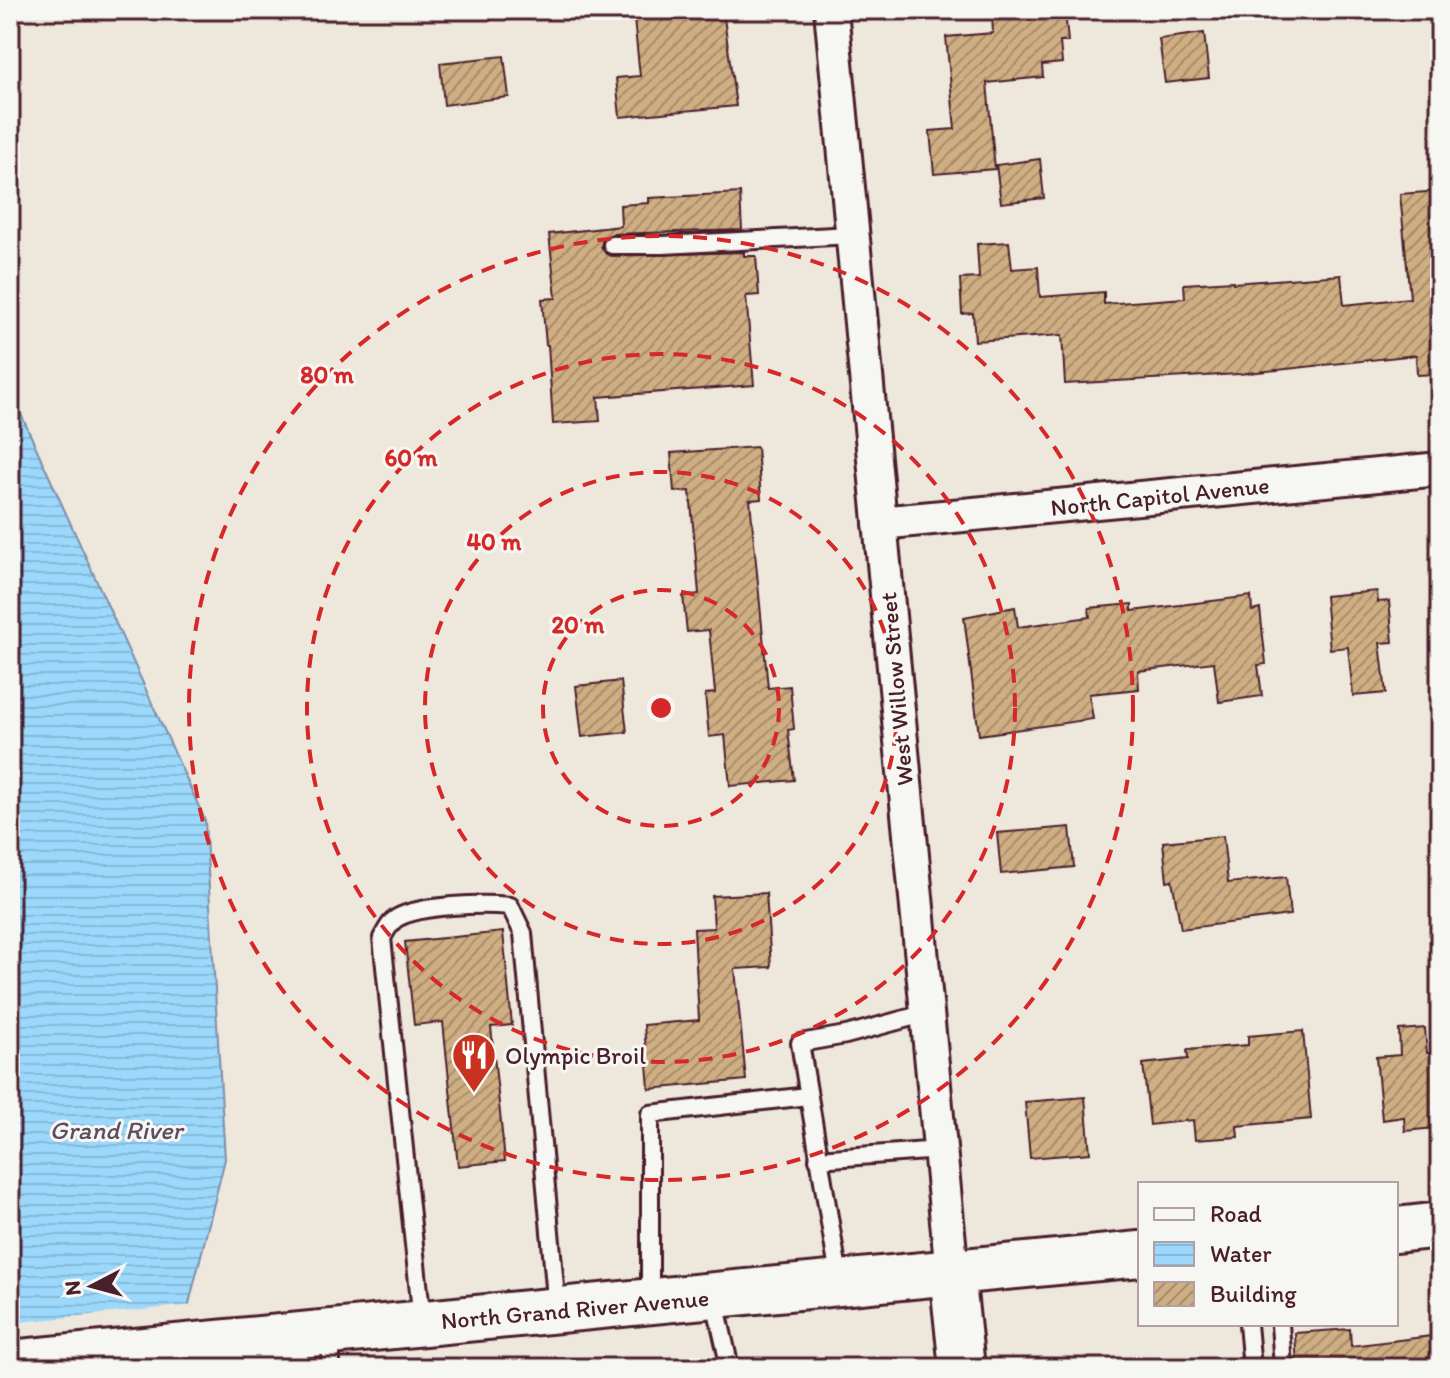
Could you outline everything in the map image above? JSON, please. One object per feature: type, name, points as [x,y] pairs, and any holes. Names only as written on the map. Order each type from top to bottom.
[{"type":"street","name":"West Willow Street","points":[[831,10],[962,1368]]},
{"type":"street","name":"North Capitol Avenue","points":[[880,523],[1440,469]]},
{"type":"street","points":[[1398,1230],[1440,1225]]},
{"type":"street","name":"North Grand River Avenue","points":[[10,1363],[257,1338],[331,1350],[422,1323],[1138,1254]]},
{"type":"lane","points":[[612,245],[852,235]]},
{"type":"lane","points":[[422,1323],[382,938],[393,920],[412,911],[488,903],[510,906],[523,933],[558,1310]]},
{"type":"lane","points":[[840,1283],[800,1043],[846,1035],[927,1013]]},
{"type":"lane","points":[[650,1302],[650,1114],[808,1096]]},
{"type":"lane","points":[[818,1159],[940,1150]]},
{"type":"lane","points":[[713,1295],[730,1368]]},
{"type":"lane","points":[[1248,1326],[1252,1368]]},
{"type":"lane","points":[[1280,1326],[1283,1368]]},
{"type":"water","name":"Grand River","points":[[10,390],[205,820],[225,1159],[173,1368],[10,1368]]},
{"type":"pier","points":[[193,1305],[177,1368],[10,1368],[10,1323]]},
{"type":"building","points":[[633,10],[723,10],[736,106],[620,117],[616,78],[640,76]]},
{"type":"building","points":[[1065,10],[1068,42],[1060,42],[1062,63],[1042,65],[1043,77],[987,83],[995,169],[934,174],[930,131],[955,129],[946,37],[993,33],[992,16]]},
{"type":"building","points":[[1204,33],[1209,78],[1165,83],[1159,39]]},
{"type":"building","points":[[504,56],[509,97],[444,105],[440,63]]},
{"type":"building","points":[[1040,159],[1044,198],[1001,203],[996,165]]},
{"type":"building","points":[[1440,191],[1440,374],[1417,375],[1416,355],[1239,374],[1065,384],[1062,335],[975,341],[973,313],[962,314],[960,279],[979,278],[977,244],[1009,242],[1012,269],[1038,267],[1040,297],[1104,292],[1104,304],[1185,298],[1184,284],[1341,275],[1344,305],[1410,298],[1400,194]]},
{"type":"building","points":[[740,193],[742,230],[612,234],[603,239],[601,246],[606,254],[612,256],[744,252],[744,256],[756,256],[759,295],[746,296],[754,385],[598,397],[600,421],[553,424],[542,299],[556,298],[549,234],[621,226],[620,205],[649,203],[649,198]]},
{"type":"building","points":[[757,447],[761,499],[750,500],[768,688],[790,686],[794,729],[788,730],[794,780],[730,786],[725,735],[709,737],[705,694],[715,693],[709,630],[687,632],[683,596],[699,594],[690,491],[674,492],[671,453]]},
{"type":"building","points":[[1377,591],[1378,602],[1389,601],[1393,642],[1380,643],[1386,693],[1353,696],[1348,647],[1330,649],[1325,596]]},
{"type":"building","points":[[1251,596],[1252,611],[1260,609],[1266,664],[1258,665],[1262,696],[1219,702],[1214,662],[1138,671],[1139,689],[1089,694],[1093,719],[979,735],[964,617],[1015,607],[1018,627],[1090,617],[1089,608],[1132,604],[1132,611]]},
{"type":"building","points":[[621,681],[627,732],[582,737],[576,686]]},
{"type":"building","points":[[1070,827],[1074,867],[1001,874],[997,833]]},
{"type":"building","points":[[1223,836],[1228,883],[1286,877],[1290,915],[1181,929],[1172,880],[1167,881],[1163,842]]},
{"type":"building","points":[[766,893],[771,967],[735,969],[746,1080],[649,1089],[644,1025],[699,1020],[694,929],[714,928],[712,896]]},
{"type":"building","name":"Olympic Broil","points":[[503,932],[512,1025],[491,1027],[505,1161],[458,1166],[443,1022],[414,1025],[405,942]]},
{"type":"building","points":[[1425,1028],[1427,1053],[1440,1052],[1440,1108],[1433,1109],[1435,1128],[1405,1131],[1404,1117],[1382,1120],[1376,1057],[1400,1055],[1399,1030]]},
{"type":"building","points":[[1303,1031],[1311,1119],[1237,1126],[1238,1137],[1195,1140],[1193,1120],[1150,1125],[1143,1064],[1188,1059],[1187,1050],[1248,1045],[1248,1036]]},
{"type":"building","points":[[1085,1097],[1090,1153],[1030,1158],[1025,1102]]},
{"type":"building","points":[[1350,1329],[1351,1346],[1440,1335],[1440,1368],[1297,1368],[1295,1333]]},
{"type":"place","name":"Olympic Broil","points":[[474,1094]]}]
